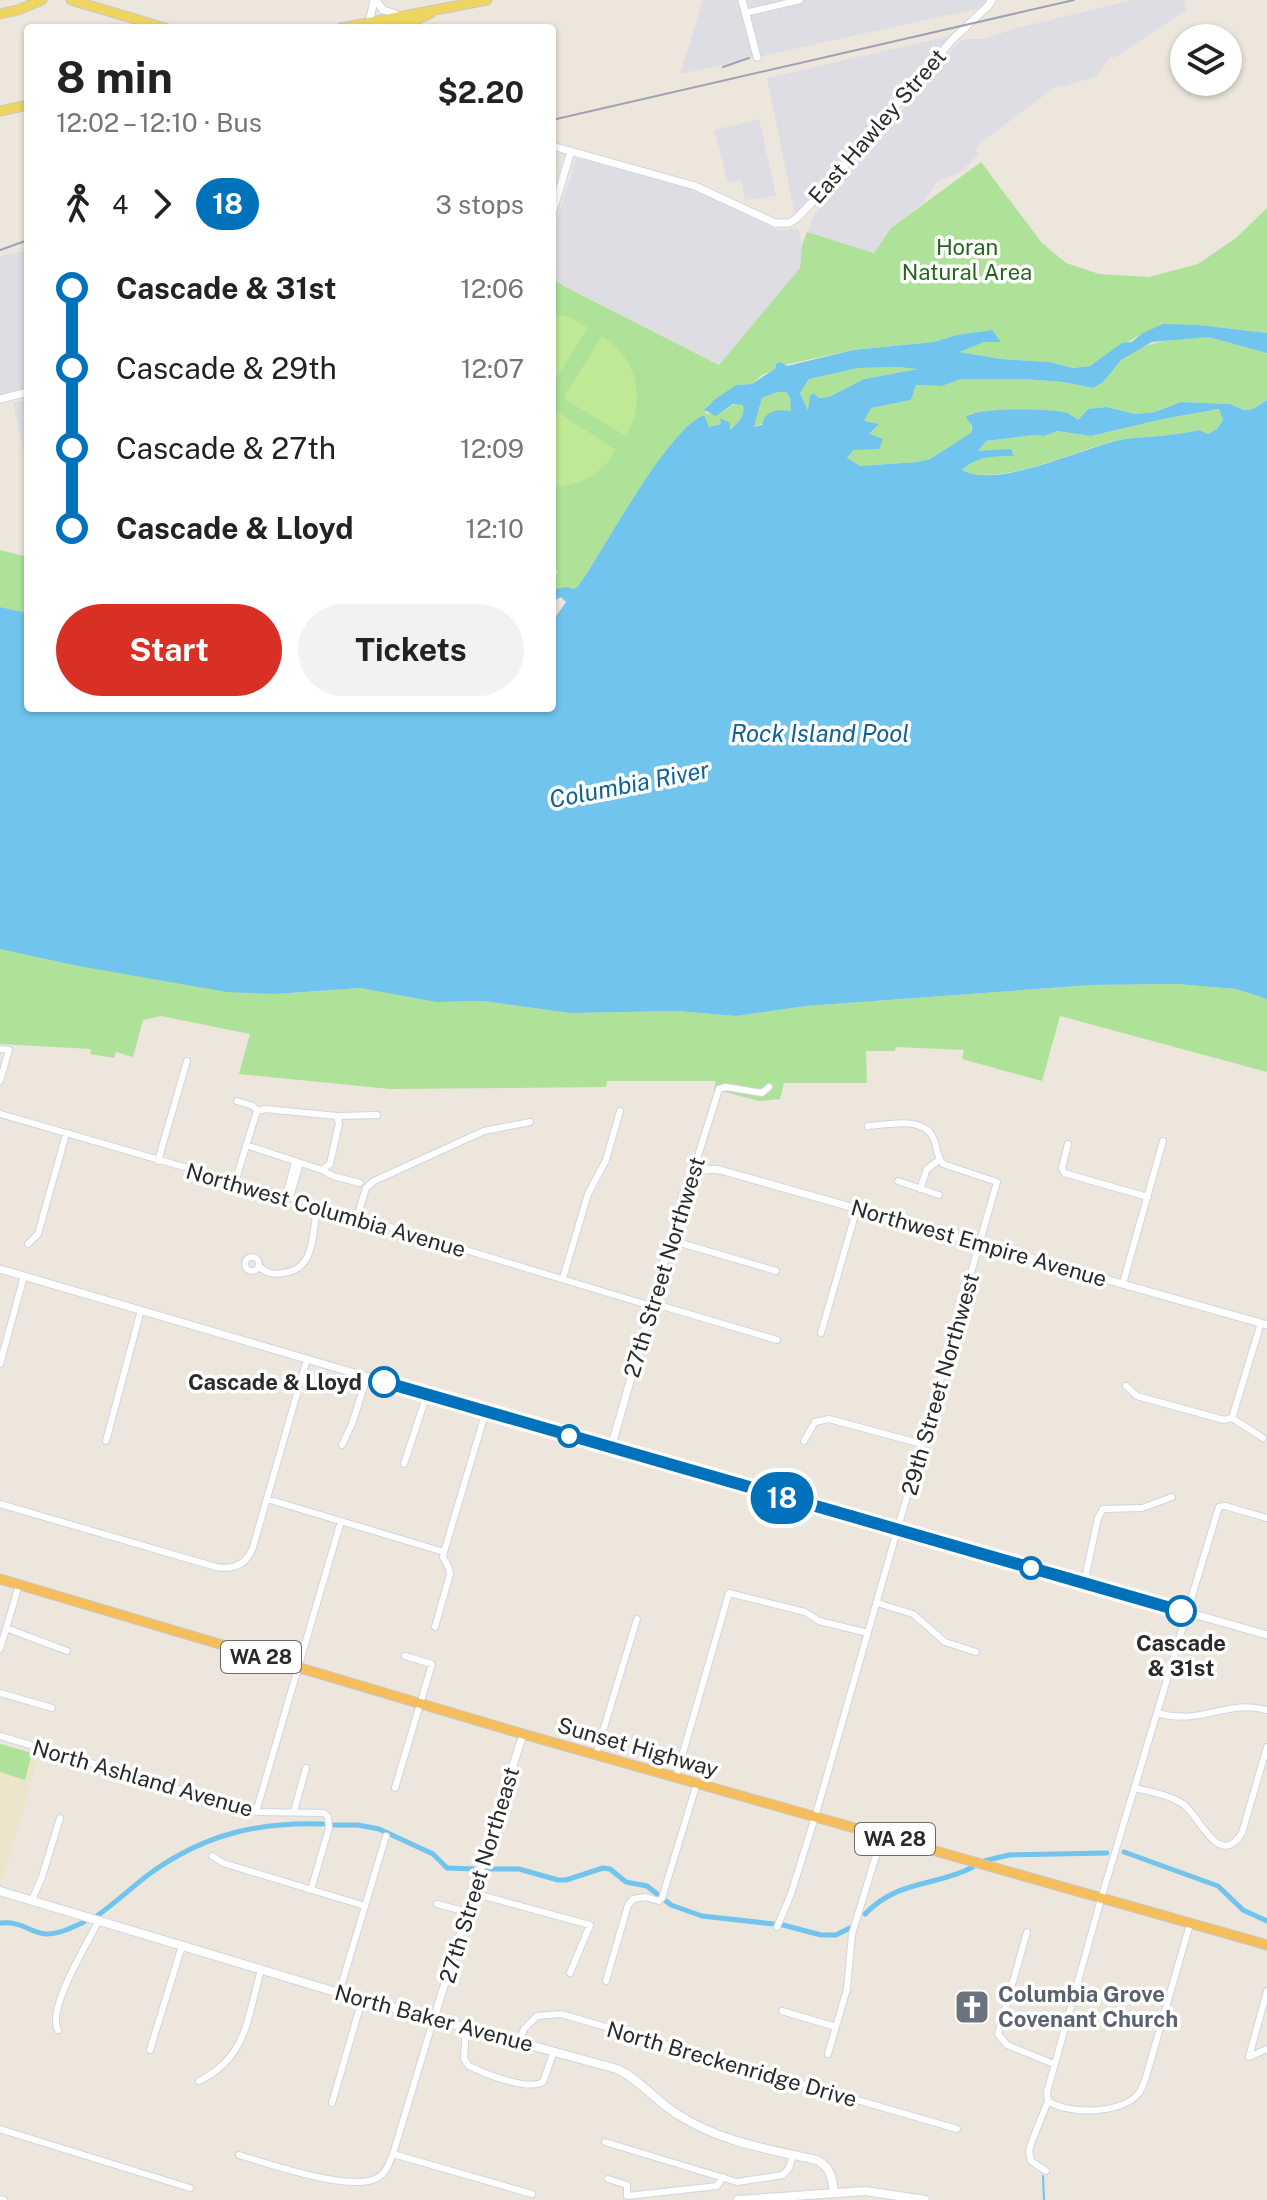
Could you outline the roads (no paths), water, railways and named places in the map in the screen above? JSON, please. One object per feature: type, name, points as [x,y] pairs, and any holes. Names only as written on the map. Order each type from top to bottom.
[{"type":"highway","name":"Sunset Highway","points":[[0,1579],[523,1734],[1267,1945]]},
{"type":"main road","points":[[0,14],[20,0]]},
{"type":"main road","points":[[0,14],[42,0]]},
{"type":"main road","points":[[71,0],[152,24]]},
{"type":"main road","points":[[372,24],[400,15],[487,0]]},
{"type":"main road","points":[[402,24],[435,11]]},
{"type":"main road","points":[[0,111],[24,106]]},
{"type":"main road","name":"North Baker Avenue","points":[[0,1891],[362,2000],[625,2073],[662,2104],[705,2130],[749,2146],[825,2164],[832,2176],[834,2196]]},
{"type":"main road","points":[[738,2200],[876,2192],[925,2200]]},
{"type":"street","points":[[375,0],[384,11],[400,15]]},
{"type":"street","points":[[369,24],[375,0]]},
{"type":"street","points":[[742,0],[757,57]]},
{"type":"street","points":[[745,13],[800,0]]},
{"type":"street","name":"East Hawley Street","points":[[571,151],[695,186],[767,220],[782,223],[797,218],[952,40],[992,0]]},
{"type":"street","points":[[556,147],[571,151],[556,201]]},
{"type":"street","points":[[0,399],[24,393]]},
{"type":"street","points":[[0,1049],[9,1050],[0,1081]]},
{"type":"street","points":[[158,1161],[187,1061]]},
{"type":"street","name":"27th Street Northwest","points":[[611,1448],[684,1192],[717,1093],[721,1088],[762,1093],[769,1087]]},
{"type":"street","points":[[237,1101],[253,1106],[257,1111]]},
{"type":"street","points":[[257,1111],[377,1115]]},
{"type":"street","points":[[235,1182],[257,1111]]},
{"type":"street","points":[[563,1278],[588,1194],[606,1160],[620,1111]]},
{"type":"street","name":"Northwest Columbia Avenue","points":[[0,1114],[777,1340]]},
{"type":"street","points":[[322,1170],[330,1164],[339,1123],[337,1116]]},
{"type":"street","points":[[357,1217],[366,1188],[374,1181],[484,1131],[530,1122]]},
{"type":"street","points":[[868,1126],[910,1124],[922,1127],[931,1134],[939,1160],[927,1169],[920,1189]]},
{"type":"street","points":[[28,1244],[38,1234],[66,1134]]},
{"type":"street","points":[[1123,1283],[1163,1141]]},
{"type":"street","points":[[1068,1144],[1062,1168],[1064,1173],[1148,1197]]},
{"type":"street","points":[[246,1145],[360,1183]]},
{"type":"street","name":"29th Street Northwest","points":[[778,1923],[791,1894],[815,1817],[997,1182],[954,1169],[939,1160]]},
{"type":"street","points":[[288,1197],[297,1162]]},
{"type":"street","name":"Northwest Empire Avenue","points":[[692,1175],[704,1169],[720,1170],[1264,1324]]},
{"type":"street","points":[[898,1181],[939,1195]]},
{"type":"street","points":[[259,1267],[279,1274],[289,1272],[304,1262],[313,1243],[318,1206]]},
{"type":"street","points":[[821,1333],[857,1208]]},
{"type":"street","points":[[670,1240],[776,1271]]},
{"type":"street","points":[[0,1269],[611,1448],[1267,1635]]},
{"type":"street","points":[[0,1364],[24,1276]]},
{"type":"street","points":[[106,1441],[141,1310]]},
{"type":"street","points":[[1232,1418],[1264,1324]]},
{"type":"street","points":[[0,1504],[216,1567],[241,1565],[251,1553],[307,1359]]},
{"type":"street","points":[[342,1445],[367,1377]]},
{"type":"street","points":[[1126,1386],[1137,1396],[1224,1420],[1232,1418],[1263,1438]]},
{"type":"street","points":[[404,1464],[427,1394]]},
{"type":"street","points":[[435,1627],[450,1574],[444,1552],[486,1411]]},
{"type":"street","points":[[804,1441],[815,1422],[829,1419],[922,1444]]},
{"type":"street","points":[[1084,1583],[1098,1518],[1103,1509],[1142,1508],[1172,1497]]},
{"type":"street","points":[[267,1499],[444,1552]]},
{"type":"street","points":[[1046,2171],[1031,2161],[1029,2151],[1048,2101],[1047,2092],[1054,2064],[1101,1899],[1219,1507],[1267,1518]]},
{"type":"street","points":[[256,1812],[341,1521]]},
{"type":"street","points":[[0,1649],[19,1585]]},
{"type":"street","points":[[676,1777],[730,1592],[805,1612],[819,1621],[868,1633]]},
{"type":"street","points":[[877,1603],[913,1614],[945,1642],[976,1652]]},
{"type":"street","points":[[596,1754],[637,1619]]},
{"type":"street","points":[[6,1628],[67,1651]]},
{"type":"street","points":[[395,1788],[432,1664],[405,1656]]},
{"type":"street","points":[[0,1693],[52,1708]]},
{"type":"street","points":[[1157,1713],[1187,1719],[1240,1707],[1267,1710]]},
{"type":"street","name":"27th Street Northeast","points":[[393,2154],[523,1734]]},
{"type":"street","name":"North Ashland Avenue","points":[[0,1736],[256,1812],[324,1813],[330,1822],[311,1890]]},
{"type":"street","points":[[1135,1788],[1177,1801],[1192,1811],[1211,1840],[1219,1844],[1232,1843],[1242,1833],[1267,1747]]},
{"type":"street","points":[[294,1811],[306,1768]]},
{"type":"street","points":[[606,1981],[628,1905],[638,1897],[654,1901],[662,1898],[697,1783]]},
{"type":"street","points":[[32,1900],[60,1818]]},
{"type":"street","points":[[339,1993],[386,1836]]},
{"type":"street","points":[[828,2054],[847,1989],[852,1934],[882,1836]]},
{"type":"street","points":[[212,1856],[223,1863],[365,1906]]},
{"type":"street","points":[[473,1893],[590,1925],[570,1973]]},
{"type":"street","points":[[437,1904],[467,1912]]},
{"type":"street","points":[[58,2030],[55,2025],[56,2011],[85,1944],[99,1920]]},
{"type":"street","points":[[1048,2101],[1053,2105],[1088,2112],[1128,2101],[1138,2095],[1146,2077],[1190,1924]]},
{"type":"street","points":[[1027,1932],[998,2034],[1007,2045],[1054,2064]]},
{"type":"street","points":[[150,2050],[182,1946]]},
{"type":"street","points":[[199,2081],[220,2069],[236,2052],[244,2034],[261,1970]]},
{"type":"street","points":[[1267,1991],[1249,2057],[1267,2049]]},
{"type":"street","points":[[332,2103],[362,2000]]},
{"type":"street","points":[[782,2011],[836,2027]]},
{"type":"street","name":"North Breckenridge Drive","points":[[519,2042],[524,2029],[537,2016],[561,2014],[957,2129]]},
{"type":"street","points":[[466,2027],[466,2063],[478,2071],[523,2085],[535,2086],[543,2082],[554,2051]]},
{"type":"street","points":[[0,2129],[190,2188]]},
{"type":"street","points":[[605,2142],[742,2182],[779,2176],[789,2168],[793,2155]]},
{"type":"street","points":[[239,2155],[314,2177],[367,2181],[383,2174],[393,2154],[532,2194]]},
{"type":"street","points":[[608,2179],[627,2185],[627,2196],[717,2186],[723,2177]]},
{"type":"water","name":"Rock Island Pool","points":[[1163,324],[1199,325],[1267,333],[1267,353],[1208,337],[1152,342],[1121,360],[1103,382],[1093,388],[1024,379],[961,379],[942,386],[916,385],[911,400],[871,408],[864,421],[879,424],[869,434],[883,439],[879,449],[854,450],[847,458],[860,466],[930,459],[972,432],[966,417],[984,411],[1046,410],[1067,413],[1078,420],[1088,409],[1106,407],[1135,414],[1155,412],[1181,402],[1230,404],[1244,410],[1253,409],[1267,400],[1267,999],[1236,989],[1176,984],[1091,985],[806,1006],[736,1016],[677,1011],[570,1013],[483,1001],[436,1002],[360,988],[276,994],[227,992],[0,949],[0,607],[24,612],[24,712],[556,712],[556,616],[566,602],[561,597],[556,600],[556,589],[574,589],[578,586],[654,467],[689,426],[704,415],[709,427],[721,424],[720,418],[730,423],[730,430],[738,422],[743,405],[733,404],[716,416],[704,410],[736,385],[752,384],[780,362],[787,366],[853,350],[934,342],[992,330],[1001,342],[984,342],[959,352],[1050,362],[1073,368],[1090,366],[1122,343],[1132,342]],"holes":[[[858,368],[918,369],[864,379],[829,397],[818,398],[814,393],[810,396],[808,411],[800,393],[809,379]],[[786,392],[791,411],[773,412],[766,416],[762,425],[754,427],[762,398]],[[1219,409],[1223,420],[1217,429],[1208,434],[1199,430],[1125,439],[998,475],[978,475],[962,470],[980,459],[1014,456],[1011,449],[978,451],[986,441],[1044,436],[1057,431],[1091,436]]]},
{"type":"waterway","points":[[98,1915],[152,1872],[192,1848],[255,1828],[323,1824]]},
{"type":"waterway","points":[[332,1825],[379,1829],[433,1854],[447,1868],[475,1869]]},
{"type":"waterway","points":[[1124,1852],[1218,1886],[1243,1910],[1267,1921]]},
{"type":"waterway","points":[[984,1861],[1009,1855],[1107,1853]]},
{"type":"waterway","points":[[865,1914],[904,1889],[973,1867]]},
{"type":"waterway","points":[[486,1869],[519,1869],[558,1880],[603,1868],[610,1869],[626,1882],[647,1886],[671,1905],[702,1916],[783,1925],[821,1935],[836,1935],[850,1928]]},
{"type":"waterway","points":[[0,1923],[50,1934],[84,1922]]},
{"type":"waterway","points":[[1043,2176],[1044,2200]]},
{"type":"railway","points":[[556,119],[1074,0]]},
{"type":"railway","points":[[723,67],[749,58]]},
{"type":"railway","points":[[0,250],[24,241]]},
{"type":"place","name":"Cascade & Lloyd","points":[[384,1382]]},
{"type":"place","name":"Cascade & 31st","points":[[1181,1611]]},
{"type":"place","name":"Columbia Grove Covenant Church","points":[[972,2007]]},
{"type":"park label","name":"Horan Natural Area","points":[[967,260]]},
{"type":"water label","name":"Columbia River","points":[[629,784]]}]
